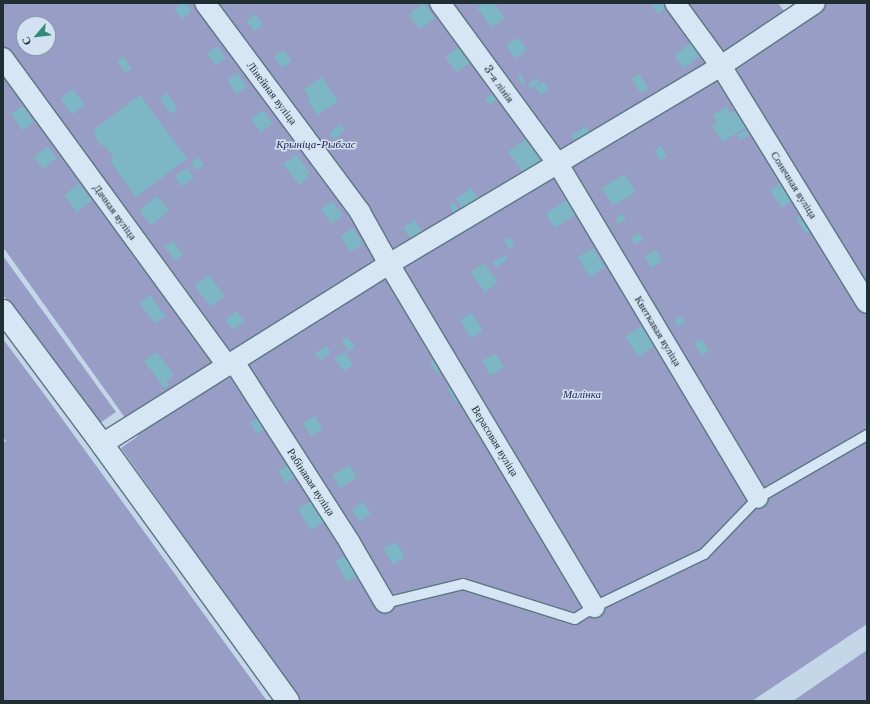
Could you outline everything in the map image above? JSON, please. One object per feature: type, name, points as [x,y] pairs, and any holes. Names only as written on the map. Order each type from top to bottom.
[{"type":"street","name":"Лінейная вуліца","points":[[205,3],[360,212],[393,270]]},
{"type":"street","name":"3-я лінія","points":[[440,3],[558,164]]},
{"type":"street","name":"Сонечная вуліца","points":[[675,3],[717,62],[867,303]]},
{"type":"street","points":[[102,444],[231,364],[393,270],[717,62],[815,3]]},
{"type":"street","name":"Дачная вуліца","points":[[3,58],[231,364]]},
{"type":"street","name":"Кветкавая вуліца","points":[[558,164],[758,498]]},
{"type":"street","name":"Верасовая вуліца","points":[[393,270],[594,607]]},
{"type":"street","points":[[3,311],[102,444],[288,701]]},
{"type":"street","name":"Рабінавая вуліца","points":[[231,364],[350,543],[385,603]]},
{"type":"lane","points":[[385,603],[463,584],[575,619],[594,607],[704,554],[758,498],[867,435]]},
{"type":"green space","name":"Малінка","points":[[3,3],[778,3],[790,19],[816,3],[867,3],[867,624],[752,701],[301,701],[121,448],[138,436],[3,247]]},
{"type":"green space","points":[[3,256],[116,412],[100,423],[3,295]]},
{"type":"green space","points":[[3,339],[267,701],[3,701],[3,443],[6,441],[3,437]]},
{"type":"green space","points":[[867,650],[867,701],[793,701]]},
{"type":"building","points":[[182,3],[185,3],[192,11],[182,19],[174,9]]},
{"type":"building","points":[[424,3],[435,18],[420,30],[409,14]]},
{"type":"building","points":[[484,3],[494,3],[505,18],[492,28],[477,8]]},
{"type":"building","points":[[651,3],[663,3],[666,8],[658,14]]},
{"type":"building","points":[[255,14],[263,24],[255,31],[246,21]]},
{"type":"building","points":[[518,37],[527,50],[515,59],[506,46]]},
{"type":"building","points":[[693,41],[703,54],[684,68],[674,56]]},
{"type":"building","points":[[218,46],[226,59],[215,66],[207,53]]},
{"type":"building","points":[[459,47],[470,62],[456,72],[445,57]]},
{"type":"building","points":[[284,50],[292,62],[282,68],[274,57]]},
{"type":"building","points":[[124,57],[132,69],[125,73],[117,61]]},
{"type":"building","points":[[238,73],[247,87],[236,94],[227,80]]},
{"type":"building","points":[[521,74],[526,83],[522,85],[518,76]]},
{"type":"building","points":[[639,74],[648,88],[641,93],[631,79]]},
{"type":"building","points":[[322,77],[338,102],[317,115],[307,100],[310,98],[304,89]]},
{"type":"building","points":[[537,78],[540,82],[530,89],[527,85]]},
{"type":"building","points":[[544,82],[549,90],[540,95],[536,87]]},
{"type":"building","points":[[73,89],[85,105],[72,115],[60,99]]},
{"type":"building","points":[[167,93],[178,109],[171,114],[160,98]]},
{"type":"building","points":[[493,93],[498,98],[491,105],[485,100]]},
{"type":"building","points":[[140,95],[187,159],[136,197],[110,161],[114,158],[104,145],[101,146],[95,137],[96,135],[93,130]]},
{"type":"building","points":[[23,106],[34,123],[22,130],[11,114]]},
{"type":"building","points":[[727,107],[731,114],[737,110],[747,127],[722,142],[712,125],[717,122],[713,115]]},
{"type":"building","points":[[263,110],[273,124],[261,133],[251,119]]},
{"type":"building","points":[[339,124],[345,130],[335,140],[329,134]]},
{"type":"building","points":[[585,126],[590,133],[577,143],[571,136]]},
{"type":"building","points":[[747,129],[750,134],[740,140],[737,135]]},
{"type":"building","points":[[526,139],[541,160],[523,173],[508,152]]},
{"type":"building","points":[[48,146],[57,158],[43,169],[34,157]]},
{"type":"building","points":[[661,146],[667,156],[660,160],[654,150]]},
{"type":"building","points":[[296,154],[310,173],[307,175],[308,178],[299,185],[283,164]]},
{"type":"building","points":[[198,157],[204,165],[197,170],[191,162]]},
{"type":"building","points":[[187,168],[194,178],[182,186],[175,177]]},
{"type":"building","points":[[625,174],[636,192],[613,206],[602,188]]},
{"type":"building","points":[[781,182],[797,197],[782,208],[770,191]]},
{"type":"building","points":[[79,184],[92,201],[76,212],[64,195]]},
{"type":"building","points":[[471,188],[479,200],[463,210],[455,199]]},
{"type":"building","points":[[157,196],[169,211],[151,225],[139,210]]},
{"type":"building","points":[[568,199],[577,213],[555,228],[545,214]]},
{"type":"building","points":[[332,201],[343,215],[332,224],[321,210]]},
{"type":"building","points":[[454,202],[460,212],[455,215],[449,205]]},
{"type":"building","points":[[623,214],[626,219],[618,224],[615,219]]},
{"type":"building","points":[[799,216],[801,220],[808,216],[816,228],[806,234],[796,218]]},
{"type":"building","points":[[415,220],[426,237],[414,244],[403,228]]},
{"type":"building","points":[[353,228],[363,244],[350,252],[340,236]]},
{"type":"building","points":[[639,233],[643,240],[635,244],[631,238]]},
{"type":"building","points":[[510,237],[515,246],[510,249],[504,240]]},
{"type":"building","points":[[173,241],[183,255],[175,261],[165,247]]},
{"type":"building","points":[[593,248],[605,268],[589,277],[578,257]]},
{"type":"building","points":[[656,250],[662,261],[651,268],[645,256]]},
{"type":"building","points":[[506,255],[508,259],[496,267],[493,262]]},
{"type":"building","points":[[484,263],[498,283],[485,292],[471,272]]},
{"type":"building","points":[[209,275],[225,296],[210,307],[195,286]]},
{"type":"building","points":[[150,295],[165,316],[155,324],[139,303]]},
{"type":"building","points":[[236,311],[244,321],[233,330],[225,320]]},
{"type":"building","points":[[472,313],[483,331],[471,338],[460,320]]},
{"type":"building","points":[[682,316],[685,322],[677,326],[674,320]]},
{"type":"building","points":[[641,326],[643,330],[646,328],[657,344],[639,357],[625,337]]},
{"type":"building","points":[[347,337],[355,347],[350,352],[342,341]]},
{"type":"building","points":[[702,339],[709,351],[701,356],[694,344]]},
{"type":"building","points":[[326,346],[331,352],[321,360],[315,354]]},
{"type":"building","points":[[157,352],[174,375],[166,381],[169,385],[164,388],[144,361]]},
{"type":"building","points":[[345,352],[353,365],[344,371],[334,358]]},
{"type":"building","points":[[496,353],[504,368],[490,376],[482,361]]},
{"type":"building","points":[[441,355],[448,367],[437,374],[430,362]]},
{"type":"building","points":[[456,383],[463,399],[456,403],[447,388]]},
{"type":"building","points":[[261,416],[268,427],[257,434],[250,423]]},
{"type":"building","points":[[315,416],[323,430],[311,437],[303,423]]},
{"type":"building","points":[[289,464],[297,476],[286,483],[278,471]]},
{"type":"building","points":[[349,465],[357,478],[340,488],[332,476]]},
{"type":"building","points":[[312,500],[325,521],[311,530],[298,509]]},
{"type":"building","points":[[363,502],[371,514],[359,521],[351,510]]},
{"type":"building","points":[[396,542],[405,558],[392,565],[384,549]]},
{"type":"building","points":[[349,553],[361,574],[347,582],[335,561]]},
{"type":"park label","name":"Крыніца-Рыбгас","points":[[316,144]]}]
